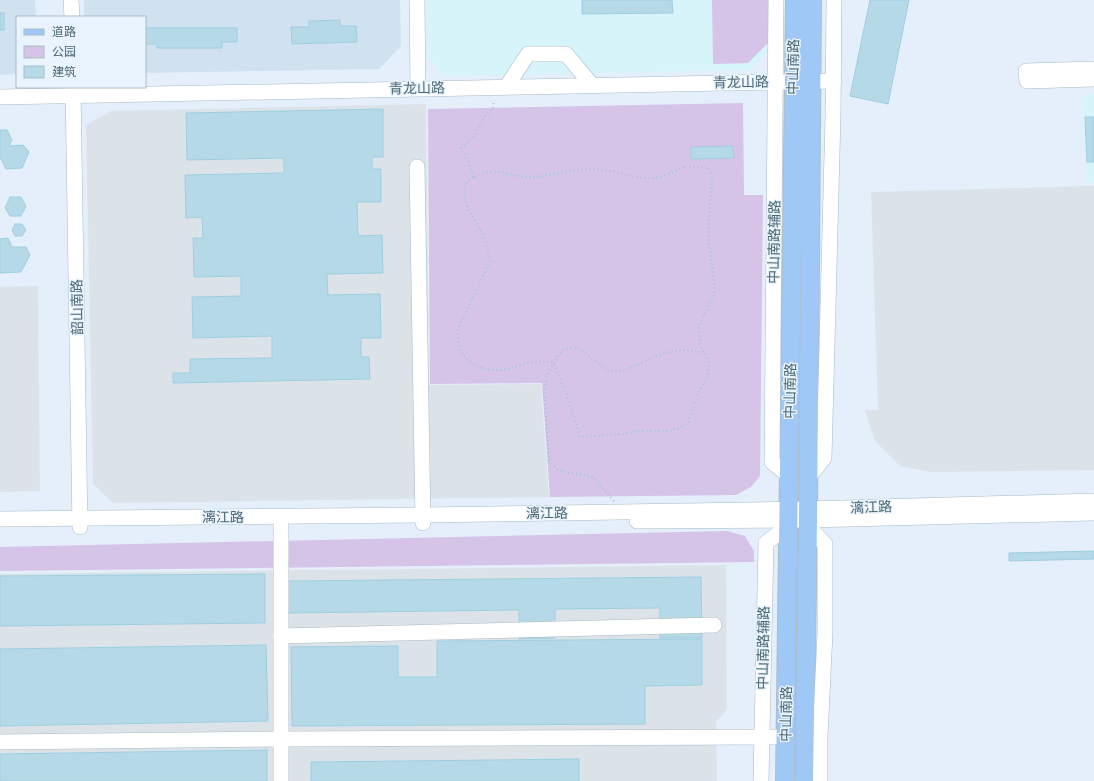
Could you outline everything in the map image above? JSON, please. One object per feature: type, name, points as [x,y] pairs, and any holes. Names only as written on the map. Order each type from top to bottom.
[{"type":"main road","name":"中山南路","points":[[785,781],[789,476],[784,82],[795,0]]},
{"type":"main road","name":"中山南路","points":[[804,781],[812,737],[808,478],[812,0]]},
{"type":"main road","points":[[786,737],[812,737]]},
{"type":"street","points":[[71,0],[72,16]]},
{"type":"street","points":[[417,0],[418,88]]},
{"type":"street","points":[[776,0],[784,82]]},
{"type":"street","points":[[808,478],[824,458],[834,81],[834,0]]},
{"type":"street","points":[[501,86],[528,54],[566,54],[592,85]]},
{"type":"street","points":[[1094,69],[1026,71],[1028,81],[1094,80]]},
{"type":"street","name":"青龙山路","points":[[0,96],[73,91],[418,88],[834,81]]},
{"type":"street","name":"韶山南路","points":[[73,91],[80,522]]},
{"type":"street","points":[[417,167],[423,519]]},
{"type":"street","name":"漓江路","points":[[808,518],[1094,501]]},
{"type":"street","name":"漓江路","points":[[0,519],[80,522],[281,524],[616,512],[788,518]]},
{"type":"street","name":"漓江路","points":[[0,529],[80,522],[808,518],[1094,513]]},
{"type":"street","name":"中山南路辅路","points":[[761,781],[766,543],[788,518]]},
{"type":"street","points":[[281,524],[281,781]]},
{"type":"street","points":[[281,636],[714,625]]},
{"type":"street","points":[[0,742],[281,739],[786,737]]},
{"type":"street","points":[[812,737],[820,781]]},
{"type":"path","points":[[474,177],[470,170],[470,165],[462,153],[461,148],[475,135],[485,116],[493,110],[501,86]]},
{"type":"path","points":[[685,167],[708,168],[712,174],[709,238],[715,293],[699,325],[700,345],[708,360],[709,367],[707,377],[697,396],[689,421],[672,431],[641,430],[620,434],[580,437],[571,406],[554,363],[538,361],[506,370],[489,370],[473,364],[464,357],[460,349],[457,339],[458,329],[490,260],[482,233],[465,200],[464,193],[468,181],[491,170],[542,177],[567,171],[590,168],[654,178],[685,167]]},
{"type":"path","points":[[616,512],[614,500],[594,478],[558,470],[549,460],[544,390],[547,375],[564,350],[572,348],[581,350],[607,370],[614,372],[626,370],[661,354],[674,351],[687,350],[704,352]]},
{"type":"shaded area","points":[[0,0],[35,0],[36,16],[16,16],[16,74],[0,75]]},
{"type":"shaded area","points":[[84,0],[400,0],[401,46],[379,69],[146,73],[146,16],[84,16]]},
{"type":"shaded area","points":[[426,0],[771,0],[772,47],[750,70],[444,76],[427,57]]},
{"type":"shaded area","points":[[1094,94],[1094,183],[1086,183],[1083,95]]},
{"type":"shaded area","points":[[426,104],[429,385],[541,384],[549,497],[113,503],[93,484],[86,125],[111,111]]},
{"type":"shaded area","points":[[1094,186],[1094,470],[930,472],[900,466],[875,441],[865,410],[878,410],[871,192]]},
{"type":"shaded area","points":[[38,286],[40,491],[0,492],[0,287]]},
{"type":"shaded area","points":[[726,565],[727,709],[716,722],[717,781],[0,781],[0,574]]},
{"type":"green space","points":[[712,0],[769,0],[768,43],[748,63],[713,64]]},
{"type":"green space","points":[[743,103],[744,195],[763,195],[760,476],[751,487],[736,495],[550,497],[542,383],[430,384],[428,109]]},
{"type":"green space","points":[[727,531],[745,536],[754,551],[754,562],[0,571],[0,547]]},
{"type":"building","points":[[582,0],[672,0],[673,13],[582,14]]},
{"type":"building","points":[[870,0],[909,0],[888,104],[850,96]]},
{"type":"building","points":[[0,13],[4,13],[4,30],[0,30]]},
{"type":"building","points":[[340,20],[340,26],[356,26],[357,42],[292,44],[291,27],[309,27],[309,21]]},
{"type":"building","points":[[146,28],[237,28],[237,42],[222,42],[222,48],[157,48],[157,44],[146,44]]},
{"type":"building","points":[[383,109],[383,157],[372,157],[372,169],[381,169],[381,202],[357,202],[358,236],[382,235],[383,273],[327,274],[328,295],[380,294],[381,338],[361,338],[361,357],[369,357],[370,379],[173,383],[173,373],[190,373],[190,359],[272,358],[272,336],[193,338],[192,297],[241,296],[241,276],[194,277],[193,238],[203,238],[202,217],[186,218],[185,175],[284,173],[284,158],[187,160],[186,113]]},
{"type":"building","points":[[1085,117],[1094,117],[1094,162],[1087,162]]},
{"type":"building","points":[[0,130],[7,130],[12,140],[9,146],[23,145],[29,152],[22,168],[6,169],[0,157]]},
{"type":"building","points":[[733,146],[734,158],[691,159],[691,147]]},
{"type":"building","points":[[10,197],[21,197],[26,206],[21,216],[10,216],[5,208]]},
{"type":"building","points":[[15,224],[22,224],[26,230],[22,236],[15,236],[12,230]]},
{"type":"building","points":[[8,238],[12,247],[26,247],[30,255],[21,272],[0,273],[0,239]]},
{"type":"building","points":[[1094,551],[1094,559],[1009,561],[1009,553]]},
{"type":"building","points":[[265,574],[265,623],[0,626],[0,576]]},
{"type":"building","points":[[701,577],[702,638],[660,638],[660,608],[555,609],[555,638],[519,639],[519,610],[288,613],[288,581]]},
{"type":"building","points":[[702,639],[702,685],[645,686],[645,724],[292,726],[291,647],[398,646],[398,677],[437,677],[437,641]]},
{"type":"building","points":[[266,645],[268,721],[0,726],[0,649]]},
{"type":"building","points":[[267,750],[267,781],[0,781],[0,754]]},
{"type":"building","points":[[579,759],[579,781],[311,781],[311,762]]}]
